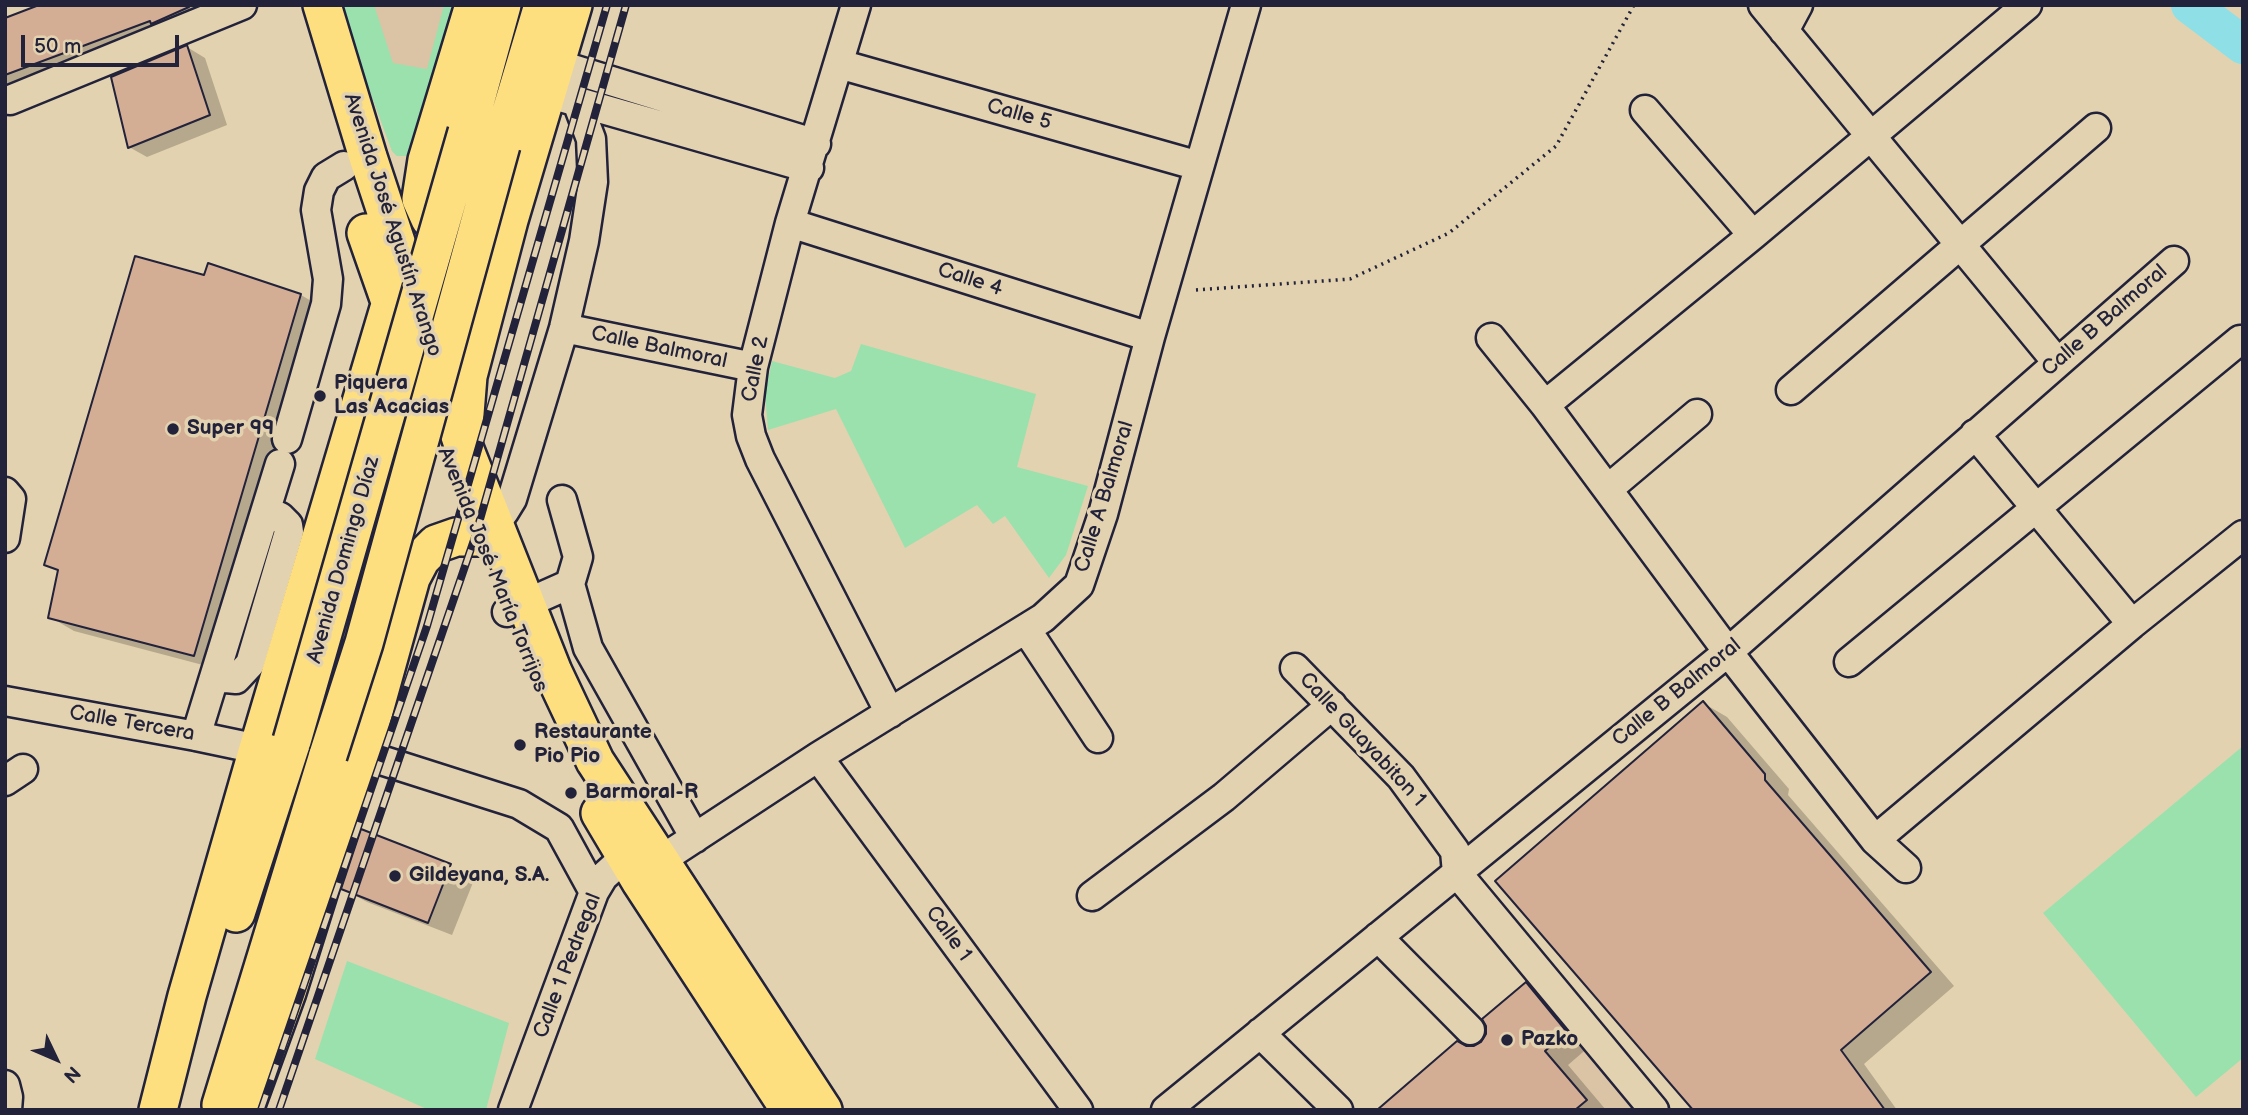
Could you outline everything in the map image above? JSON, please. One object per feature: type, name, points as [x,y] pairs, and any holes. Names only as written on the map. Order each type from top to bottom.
[{"type":"main road","name":"Avenida José Agustín Arango","points":[[296,5],[463,445]]},
{"type":"main road","name":"Avenida José Agustín Arango","points":[[322,5],[390,306]]},
{"type":"main road","points":[[474,5],[427,160],[421,199],[430,219],[446,232],[466,236],[488,232],[509,220]]},
{"type":"main road","name":"Avenida Domingo Díaz","points":[[172,1110],[275,745],[467,132],[502,5]]},
{"type":"main road","name":"Avenida Domingo Díaz","points":[[220,1110],[345,755],[367,629],[500,145],[543,5]]},
{"type":"main road","points":[[463,445],[468,376],[509,220],[560,86],[573,5]]},
{"type":"main road","points":[[356,161],[391,173],[407,171],[427,160]]},
{"type":"main road","points":[[158,1110],[187,996],[275,745],[317,547],[390,306]]},
{"type":"main road","name":"Avenida José María Torrijos","points":[[390,306],[517,608],[535,683],[578,772],[823,1110]]},
{"type":"main road","name":"Avenida José María Torrijos","points":[[463,445],[485,530]]},
{"type":"main road","points":[[317,547],[334,534],[358,528],[380,535],[396,548],[411,578]]},
{"type":"main road","points":[[244,1110],[287,992],[345,755],[411,578],[421,559],[436,544],[485,530]]},
{"type":"main road","name":"Avenida José María Torrijos","points":[[642,859],[790,1110]]},
{"type":"street","points":[[10,100],[242,5]]},
{"type":"street","name":"Calle 2","points":[[856,5],[790,223],[753,368],[747,415],[751,436],[760,459],[890,713]]},
{"type":"street","name":"Calle A Balmoral","points":[[642,859],[670,854],[818,757],[1043,618],[1079,584],[1103,514],[1150,337],[1246,5]]},
{"type":"street","points":[[1763,5],[2057,362]]},
{"type":"street","points":[[1784,31],[1798,5]]},
{"type":"street","points":[[1545,405],[2027,5]]},
{"type":"street","name":"Calle 5","points":[[839,64],[1199,166]]},
{"type":"street","points":[[560,86],[812,157]]},
{"type":"street","points":[[560,86],[812,157]]},
{"type":"street","points":[[485,530],[504,512],[512,499],[564,328],[584,241],[593,182],[591,139],[560,86]]},
{"type":"street","points":[[1645,110],[1753,234]]},
{"type":"street","points":[[1791,390],[2096,128]]},
{"type":"street","points":[[196,736],[267,511],[326,304],[328,279],[316,210],[319,191],[326,177],[356,161]]},
{"type":"street","name":"Calle 4","points":[[790,223],[1150,337]]},
{"type":"street","name":"Calle B Balmoral","points":[[1166,1110],[1728,652],[2174,261]]},
{"type":"street","name":"Calle Balmoral","points":[[564,328],[753,368]]},
{"type":"street","points":[[1491,338],[1545,405],[1728,652],[1875,840],[1906,868]]},
{"type":"street","points":[[1849,662],[2240,340]]},
{"type":"street","points":[[1608,489],[1697,414]]},
{"type":"street","points":[[1975,435],[2132,624]]},
{"type":"street","points":[[5,492],[12,499],[5,538]]},
{"type":"street","points":[[562,500],[578,557],[570,584],[588,648],[695,838]]},
{"type":"street","points":[[1875,840],[2132,624],[2243,535]]},
{"type":"street","points":[[517,608],[570,584]]},
{"type":"street","points":[[1026,629],[1098,738]]},
{"type":"street","name":"Calle Guayabiton 1","points":[[1295,668],[1401,777],[1455,851],[1457,873],[1654,1110]]},
{"type":"street","name":"Calle Tercera","points":[[5,701],[196,736],[275,745]]},
{"type":"street","points":[[1092,897],[1224,797],[1332,705]]},
{"type":"street","points":[[345,755],[519,804],[559,828],[594,892]]},
{"type":"street","name":"Calle 1","points":[[818,757],[1078,1110]]},
{"type":"street","name":"Calle 1 Pedregal","points":[[513,1110],[594,892],[603,877],[614,867],[642,859]]},
{"type":"street","points":[[1378,937],[1470,1030]]},
{"type":"street","points":[[1260,1033],[1338,1110]]},
{"type":"street","points":[[5,1084],[7,1110]]},
{"type":"path","points":[[1196,290],[1350,279],[1450,233],[1556,146],[1634,5]]},
{"type":"shaded area","points":[[338,5],[456,5],[406,156],[397,156],[392,151]]},
{"type":"shaded area","name":"Pazko","points":[[1533,987],[1636,1110],[1388,1110]]},
{"type":"green space","points":[[338,5],[374,5],[393,63],[427,69],[444,5],[456,5],[416,145],[406,156],[397,156],[392,151]]},
{"type":"green space","points":[[861,344],[1036,394],[1017,467],[1088,486],[1066,555],[1049,578],[1005,516],[993,524],[977,505],[905,548],[836,409],[768,430],[765,394],[772,361],[835,378],[851,371]]},
{"type":"green space","points":[[2243,746],[2243,1058],[2196,1097],[2043,913]]},
{"type":"green space","points":[[347,961],[509,1023],[486,1110],[429,1110],[315,1059]]},
{"type":"building","points":[[39,5],[189,7],[151,24],[150,21],[5,75],[5,18]]},
{"type":"building","points":[[187,45],[210,115],[128,148],[111,77]]},
{"type":"building","name":"Super 99","points":[[135,256],[204,275],[208,263],[301,294],[194,656],[48,618],[58,570],[44,565]]},
{"type":"building","points":[[1703,701],[1765,774],[1765,780],[1931,972],[1841,1050],[1885,1110],[1693,1110],[1495,881]]},
{"type":"building","name":"Gildeyana, S.A.","points":[[361,829],[451,864],[428,923],[341,889]]},
{"type":"building","name":"Pazko","points":[[1526,982],[1567,1032],[1545,1051],[1587,1100],[1575,1110],[1377,1110],[1457,1041],[1466,1046],[1481,1042],[1486,1034],[1482,1019]]},
{"type":"waterway","points":[[2190,5],[2243,45]]},
{"type":"railway","points":[[261,1110],[427,626],[607,5]]},
{"type":"railway","points":[[279,1110],[475,537],[626,5]]},
{"type":"place","name":"Piquera Las Acacias","points":[[320,396]]},
{"type":"place","name":"Super 99","points":[[173,429]]},
{"type":"place","name":"Restaurante Pio Pio","points":[[520,745]]},
{"type":"place","name":"Barmoral-R","points":[[571,793]]},
{"type":"place","name":"Gildeyana, S.A.","points":[[395,876]]},
{"type":"place","name":"Pazko","points":[[1507,1040]]}]
